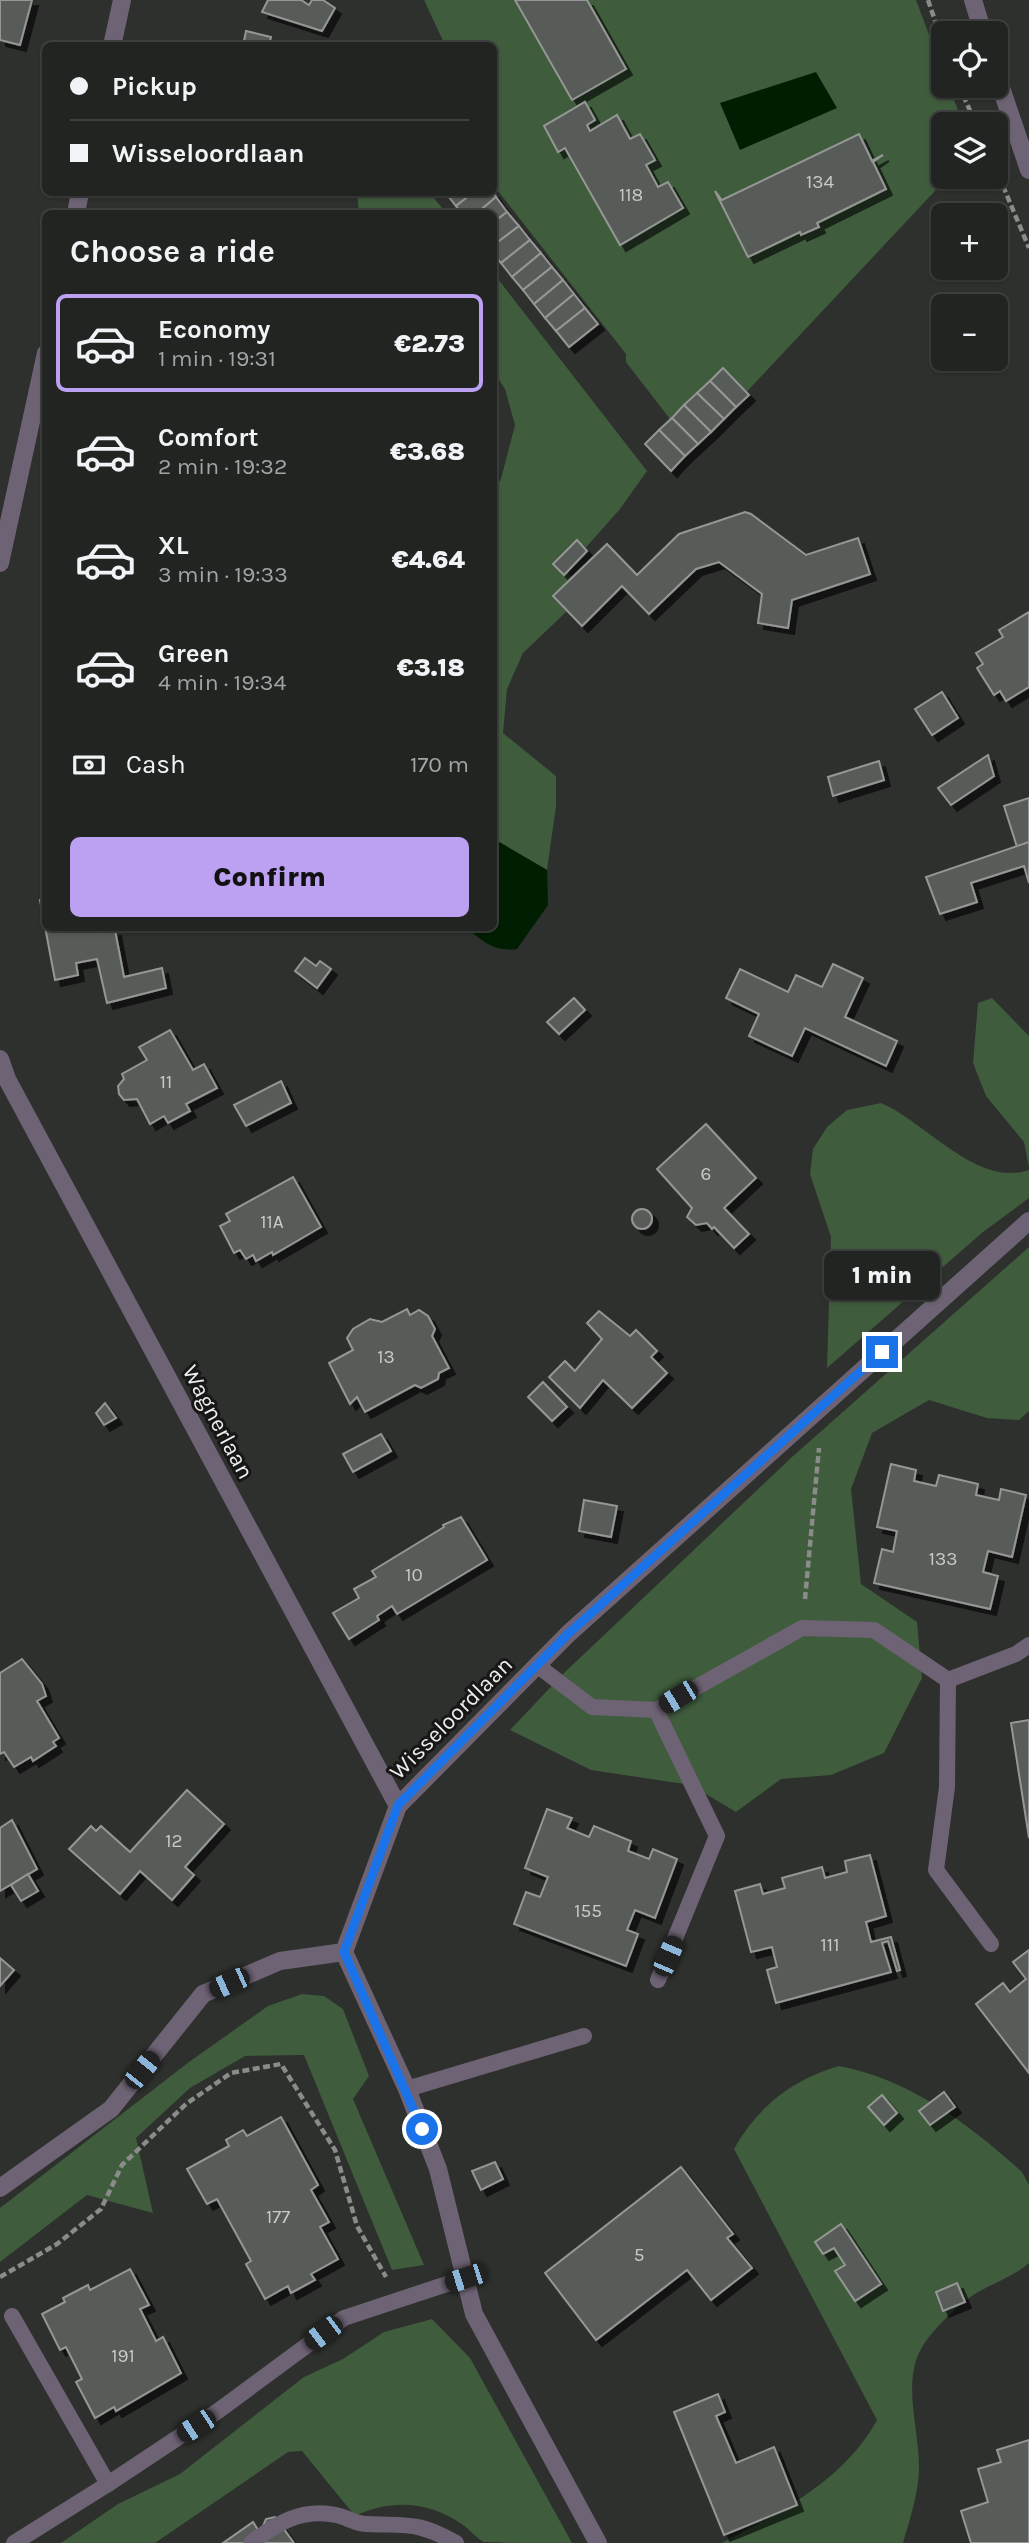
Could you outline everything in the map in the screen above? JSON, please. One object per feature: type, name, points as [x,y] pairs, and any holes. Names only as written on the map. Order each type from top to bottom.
[{"type":"street","points":[[113,42],[122,0]]},
{"type":"street","points":[[973,0],[979,21]]},
{"type":"street","points":[[1004,98],[1029,170]]},
{"type":"street","points":[[0,563],[42,371]]},
{"type":"street","name":"Wagnerlaan","points":[[0,1059],[7,1079],[174,1393],[398,1805]]},
{"type":"street","name":"Wisseloordlaan","points":[[344,1952],[398,1805],[568,1634],[1029,1221]]},
{"type":"street","points":[[0,2188],[111,2109],[203,1994],[280,1961],[344,1952],[407,2089],[438,2169],[474,2315],[598,2543]]},
{"type":"lane","points":[[658,1980],[717,1836],[656,1710],[802,1628],[874,1630],[948,1680]]},
{"type":"lane","points":[[948,1680],[1016,1654],[1029,1645]]},
{"type":"lane","name":"Wisseloordlaan","points":[[538,1666],[592,1707],[656,1710]]},
{"type":"lane","points":[[948,1680],[947,1787],[936,1870],[991,1944]]},
{"type":"lane","points":[[407,2089],[584,2036]]},
{"type":"lane","points":[[14,2543],[218,2411],[344,2318],[465,2278]]},
{"type":"lane","points":[[12,2316],[108,2484]]},
{"type":"lane","points":[[251,2543],[292,2517],[324,2512],[363,2524],[413,2524],[456,2543]]},
{"type":"path","points":[[928,0],[935,21]]},
{"type":"path","points":[[1004,189],[1026,232],[1029,248]]},
{"type":"path","points":[[802,1628],[823,1405]]},
{"type":"path","points":[[0,2277],[57,2244],[101,2209],[122,2165],[186,2104],[231,2073],[281,2064],[335,2150],[357,2226],[399,2300]]},
{"type":"shaded area","points":[[424,0],[916,0],[931,40],[931,98],[953,98],[959,112],[931,112],[931,189],[937,189],[693,449],[626,362],[626,354],[497,190],[497,42],[444,42]]},
{"type":"shaded area","points":[[816,72],[837,108],[740,150],[720,103]]},
{"type":"shaded area","points":[[357,196],[432,196],[444,210],[359,210]]},
{"type":"shaded area","points":[[497,278],[647,471],[620,509],[565,571],[587,592],[523,653],[507,689],[503,733],[556,776],[556,806],[547,870],[497,841],[497,486],[515,425],[505,389],[497,377]]},
{"type":"shaded area","points":[[497,841],[547,870],[548,905],[517,949],[502,949],[478,938],[470,931],[497,931]]},
{"type":"shaded area","points":[[992,998],[1029,1036],[1029,1167],[1024,1142],[986,1096],[973,1063],[978,1003]]},
{"type":"shaded area","points":[[881,1103],[971,1162],[990,1170],[1010,1173],[1029,1170],[1029,1198],[983,1232],[827,1368],[831,1237],[810,1174],[813,1149],[827,1127],[847,1110]]},
{"type":"shaded area","points":[[1029,1247],[1029,1411],[1019,1420],[987,1418],[929,1400],[872,1433],[851,1489],[861,1584],[917,1622],[922,1678],[884,1753],[831,1775],[781,1779],[736,1812],[691,1785],[591,1770],[510,1730],[564,1673],[792,1457]]},
{"type":"shaded area","points":[[302,1994],[324,1996],[343,2009],[369,2076],[353,2099],[424,2265],[392,2270],[304,2055],[245,2056],[190,2088],[136,2138],[153,2213],[87,2195],[0,2262],[0,2208],[189,2062],[268,2006]]},
{"type":"shaded area","points":[[839,2066],[890,2081],[938,2106],[981,2137],[1022,2172],[1029,2185],[1029,2263],[963,2303],[933,2332],[917,2358],[912,2389],[919,2470],[903,2543],[722,2543],[788,2506],[829,2477],[863,2441],[877,2420],[734,2149],[754,2120],[778,2097],[806,2079]]},
{"type":"shaded area","points":[[432,2319],[470,2358],[572,2543],[484,2542],[450,2517],[410,2505],[382,2507],[355,2516],[302,2451],[288,2452],[155,2543],[61,2543],[118,2504],[180,2474],[304,2377],[343,2359],[384,2332]]},
{"type":"building","points":[[0,0],[32,0],[20,45],[0,40]]},
{"type":"building","points":[[268,0],[301,0],[309,5],[312,0],[323,0],[335,8],[322,31],[262,12]]},
{"type":"building","points":[[515,0],[587,0],[626,69],[572,100]]},
{"type":"building","points":[[246,31],[271,37],[270,42],[244,42]]},
{"type":"building","points":[[585,102],[595,120],[587,125],[590,131],[617,115],[630,139],[640,134],[655,160],[646,165],[658,187],[668,182],[683,208],[620,245],[565,148],[558,152],[544,126]]},
{"type":"building","points":[[859,134],[872,161],[883,155],[873,162],[886,189],[817,223],[819,227],[801,235],[800,232],[748,257],[715,191],[722,200]]},
{"type":"building","points":[[448,196],[469,196],[456,206]]},
{"type":"building","points":[[469,196],[496,197],[481,210],[459,210],[456,206]]},
{"type":"building","points":[[496,197],[507,212],[497,220],[497,210],[481,210]]},
{"type":"building","points":[[507,212],[519,226],[497,243],[497,220]]},
{"type":"building","points":[[519,226],[530,240],[501,263],[497,258],[497,243]]},
{"type":"building","points":[[530,240],[541,253],[512,277],[501,263]]},
{"type":"building","points":[[541,253],[552,267],[523,290],[512,277]]},
{"type":"building","points":[[552,267],[563,280],[534,304],[523,290]]},
{"type":"building","points":[[563,280],[574,294],[545,318],[534,304]]},
{"type":"building","points":[[574,294],[585,308],[556,331],[545,318]]},
{"type":"building","points":[[585,308],[598,324],[569,347],[556,331]]},
{"type":"building","points":[[723,368],[749,395],[736,407],[710,381]]},
{"type":"building","points":[[710,381],[736,407],[724,419],[697,393]]},
{"type":"building","points":[[697,393],[724,419],[711,432],[684,405]]},
{"type":"building","points":[[684,405],[711,432],[698,444],[672,418]]},
{"type":"building","points":[[672,418],[698,444],[685,456],[659,430]]},
{"type":"building","points":[[659,430],[685,456],[671,471],[645,444]]},
{"type":"building","points":[[745,512],[806,555],[858,538],[870,574],[792,600],[788,628],[758,623],[762,594],[719,562],[696,569],[649,614],[622,586],[582,626],[553,596],[607,544],[637,575],[679,534]]},
{"type":"building","points":[[577,540],[587,551],[564,575],[553,564]]},
{"type":"building","points":[[1029,612],[1029,687],[1006,701],[1000,691],[994,695],[977,668],[983,664],[976,653],[1003,637],[999,630]]},
{"type":"building","points":[[942,692],[958,718],[932,735],[915,709]]},
{"type":"building","points":[[988,755],[994,776],[951,805],[938,788]]},
{"type":"building","points":[[879,761],[884,780],[833,796],[828,777]]},
{"type":"building","points":[[1029,798],[1029,842],[1017,847],[1004,806]]},
{"type":"building","points":[[1029,842],[1029,883],[1024,866],[971,883],[977,902],[940,914],[926,877]]},
{"type":"building","points":[[46,931],[115,931],[124,977],[162,968],[166,988],[107,1003],[97,959],[76,963],[78,975],[55,980]]},
{"type":"building","points":[[305,958],[316,966],[320,961],[331,969],[317,988],[295,971]]},
{"type":"building","points":[[833,964],[863,978],[845,1017],[897,1041],[886,1066],[805,1028],[792,1056],[749,1036],[759,1014],[726,998],[740,969],[788,992],[796,975],[822,987]]},
{"type":"building","points":[[574,998],[585,1010],[559,1034],[547,1022]]},
{"type":"building","points":[[170,1030],[193,1070],[204,1064],[217,1088],[186,1104],[190,1111],[168,1123],[164,1116],[150,1124],[137,1099],[124,1100],[119,1094],[118,1086],[124,1079],[122,1074],[147,1060],[139,1047]]},
{"type":"building","points":[[281,1081],[291,1103],[246,1126],[234,1105]]},
{"type":"building","points":[[706,1124],[756,1178],[724,1208],[749,1234],[734,1248],[714,1227],[712,1229],[707,1223],[696,1225],[687,1217],[692,1208],[657,1169]]},
{"type":"building","points":[[293,1177],[321,1227],[273,1255],[272,1252],[256,1261],[253,1255],[246,1259],[240,1250],[234,1253],[220,1226],[230,1221],[226,1214]]},
{"type":"building","points":[[642,1209],[649,1212],[652,1219],[649,1226],[642,1229],[635,1226],[632,1219],[635,1212]]},
{"type":"building","points":[[407,1309],[410,1315],[419,1310],[428,1316],[435,1329],[432,1336],[449,1368],[439,1373],[438,1379],[421,1388],[415,1385],[365,1412],[357,1397],[350,1404],[329,1363],[353,1350],[347,1338],[353,1329],[370,1319],[382,1322]]},
{"type":"building","points":[[599,1311],[630,1336],[636,1330],[657,1351],[651,1357],[667,1373],[632,1408],[603,1380],[580,1408],[549,1377],[565,1361],[575,1371],[602,1339],[587,1323]]},
{"type":"building","points":[[543,1382],[567,1407],[552,1421],[528,1397]]},
{"type":"building","points":[[105,1403],[116,1418],[104,1425],[96,1413]]},
{"type":"building","points":[[381,1434],[391,1451],[353,1472],[343,1454]]},
{"type":"building","points":[[891,1464],[916,1470],[914,1481],[936,1486],[939,1475],[978,1484],[976,1495],[999,1500],[1001,1489],[1026,1495],[1012,1557],[988,1551],[983,1572],[998,1576],[990,1609],[874,1583],[882,1549],[893,1552],[897,1531],[877,1527]]},
{"type":"building","points":[[584,1500],[617,1506],[611,1537],[579,1531]]},
{"type":"building","points":[[461,1517],[487,1560],[397,1614],[392,1606],[377,1616],[379,1620],[349,1639],[333,1613],[359,1598],[354,1589],[376,1577],[372,1571],[444,1527],[443,1525]]},
{"type":"building","points":[[22,1659],[42,1684],[46,1696],[37,1701],[59,1738],[53,1742],[56,1746],[33,1761],[31,1757],[14,1767],[4,1752],[0,1754],[0,1673]]},
{"type":"building","points":[[1029,1720],[1029,1838],[1011,1723]]},
{"type":"building","points":[[187,1790],[224,1824],[185,1867],[194,1875],[172,1900],[140,1871],[120,1894],[69,1849],[91,1826],[96,1831],[101,1826],[130,1852]]},
{"type":"building","points":[[547,1809],[572,1818],[567,1828],[589,1837],[594,1826],[631,1841],[628,1851],[649,1859],[653,1849],[677,1859],[655,1918],[635,1910],[627,1930],[638,1934],[626,1966],[514,1924],[526,1892],[540,1897],[548,1877],[525,1868]]},
{"type":"building","points":[[12,1820],[37,1869],[0,1891],[0,1828]]},
{"type":"building","points":[[870,1855],[886,1916],[866,1922],[871,1942],[891,1937],[900,1970],[897,1971],[888,1941],[882,1943],[891,1972],[776,2003],[767,1970],[777,1967],[772,1947],[751,1952],[735,1891],[760,1884],[763,1894],[785,1888],[782,1878],[822,1867],[825,1878],[847,1872],[845,1861]]},
{"type":"building","points":[[28,1874],[38,1891],[21,1901],[11,1885]]},
{"type":"building","points":[[1029,1950],[1029,2073],[976,2004],[1003,1983],[1010,1992],[1026,1979],[1013,1962]]},
{"type":"building","points":[[0,1958],[14,1970],[0,1986]]},
{"type":"building","points":[[944,2092],[955,2107],[930,2125],[919,2111]]},
{"type":"building","points":[[882,2095],[897,2113],[884,2125],[868,2107]]},
{"type":"building","points":[[281,2117],[318,2185],[311,2190],[329,2222],[320,2227],[338,2259],[311,2274],[315,2280],[291,2293],[288,2286],[265,2299],[246,2264],[251,2261],[217,2199],[207,2204],[187,2169],[229,2146],[226,2140],[243,2130],[247,2136]]},
{"type":"building","points":[[495,2162],[503,2179],[481,2190],[472,2171]]},
{"type":"building","points":[[681,2167],[733,2234],[727,2238],[752,2268],[711,2300],[687,2270],[596,2340],[545,2273]]},
{"type":"building","points":[[841,2224],[881,2284],[855,2301],[835,2271],[845,2265],[834,2248],[823,2254],[815,2242]]},
{"type":"building","points":[[130,2269],[149,2305],[140,2309],[156,2341],[163,2337],[181,2373],[116,2411],[114,2407],[95,2418],[76,2382],[82,2379],[66,2347],[60,2350],[42,2314],[65,2302],[63,2298],[88,2285],[90,2290]]},
{"type":"building","points":[[957,2283],[965,2302],[943,2311],[936,2292]]},
{"type":"building","points":[[718,2394],[725,2412],[716,2416],[736,2463],[774,2447],[797,2505],[724,2535],[674,2412]]},
{"type":"building","points":[[1029,2440],[1029,2543],[971,2543],[961,2511],[988,2502],[978,2469],[1001,2462],[997,2450]]},
{"type":"building","points":[[275,2517],[294,2543],[223,2543],[253,2522],[260,2533],[266,2519]]},
{"type":"route","points":[[422,2129],[407,2089],[344,1952],[398,1805],[568,1634],[882,1352]]}]
